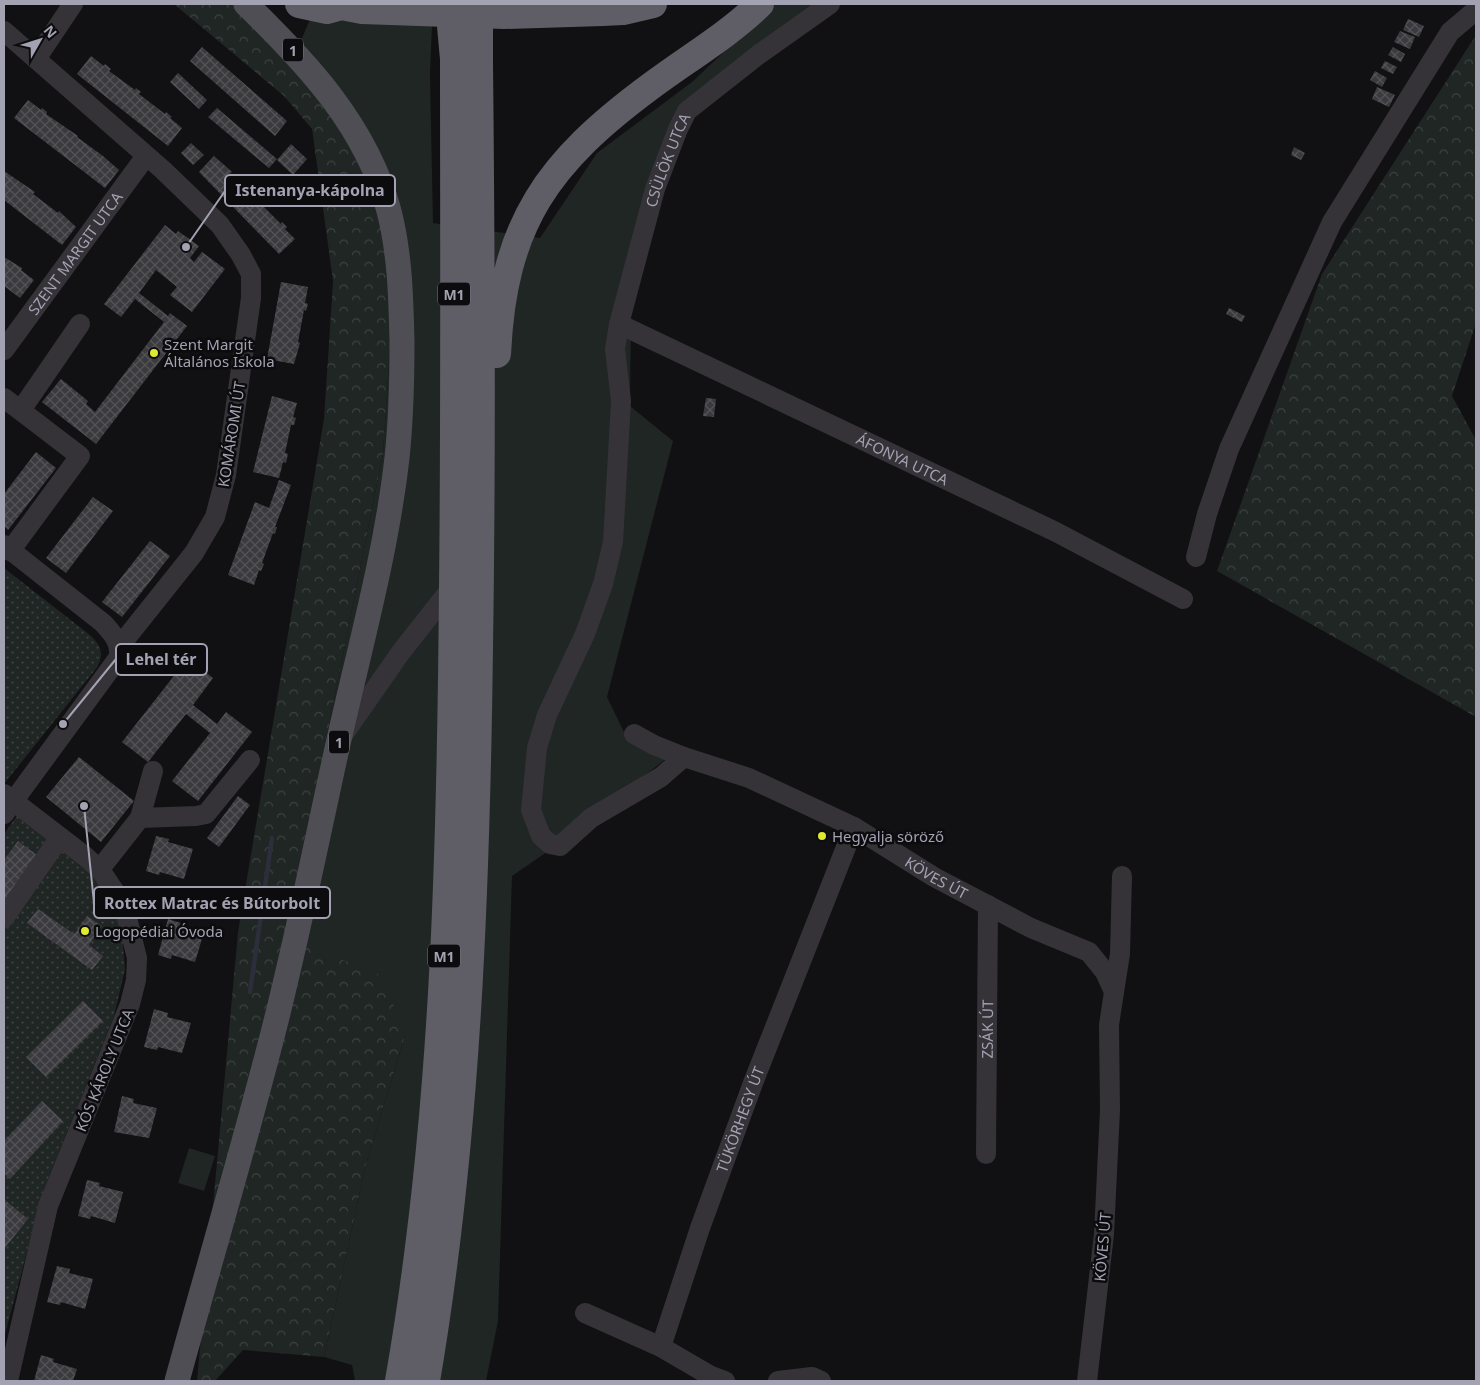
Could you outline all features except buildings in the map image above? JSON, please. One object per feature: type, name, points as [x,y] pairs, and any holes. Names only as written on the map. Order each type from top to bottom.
[{"type":"highway","points":[[299,4],[327,10],[334,5],[362,10],[504,15],[603,12],[653,4]]},
{"type":"highway","points":[[449,4],[466,61]]},
{"type":"highway","name":"M1","points":[[426,1381],[450,1208],[467,1040],[476,859],[481,494],[466,61],[454,4]]},
{"type":"highway","name":"M1","points":[[399,1381],[423,1209],[436,1080],[450,854],[453,586],[466,61],[479,4]]},
{"type":"highway","points":[[481,494],[493,434],[498,330],[505,282],[522,226],[533,204],[560,166],[595,131],[651,86],[738,23],[760,4]]},
{"type":"main road","name":"1","points":[[177,1381],[275,1028],[374,584],[397,458],[402,374],[401,311],[397,256],[394,230],[382,187],[348,119],[303,61],[246,4]]},
{"type":"street","points":[[36,59],[73,4]]},
{"type":"street","name":"CSÜLÖK UTCA","points":[[684,757],[660,777],[591,818],[560,846],[550,844],[541,836],[531,810],[537,748],[547,715],[585,634],[603,584],[613,542],[620,401],[615,349],[619,324],[655,189],[687,111],[758,55],[830,4]]},
{"type":"street","points":[[1196,557],[1207,514],[1229,449],[1332,222],[1450,32],[1476,10]]},
{"type":"street","name":"KOMÁROMI ÚT","points":[[6,37],[36,59],[146,156],[220,225],[241,255],[251,274],[251,298],[226,475],[215,516],[189,560],[119,647],[119,657],[7,803]]},
{"type":"street","name":"SZENT MARGIT UTCA","points":[[4,350],[146,156]]},
{"type":"street","points":[[21,410],[80,324]]},
{"type":"street","name":"ÁFONYA UTCA","points":[[619,324],[1056,532],[1183,599]]},
{"type":"street","points":[[4,398],[80,456],[7,548],[103,623],[115,636],[119,647]]},
{"type":"street","points":[[339,739],[401,652],[453,586]]},
{"type":"street","name":"KÖVES ÚT","points":[[634,734],[654,745],[684,757],[749,778],[854,827],[934,877],[1031,928],[1089,952],[1105,972],[1114,992]]},
{"type":"street","points":[[140,818],[198,816],[206,814],[250,760]]},
{"type":"street","points":[[103,865],[140,818],[153,772]]},
{"type":"street","name":"KÓS KÁROLY UTCA","points":[[7,803],[60,837],[101,871],[115,892],[133,935],[137,958],[136,980],[130,1004],[48,1206],[8,1381]]},
{"type":"street","name":"TÜKÖRHEGY ÚT","points":[[661,1347],[700,1228],[753,1082],[854,827]]},
{"type":"street","points":[[4,918],[60,837]]},
{"type":"street","name":"KÖVES ÚT","points":[[1087,1381],[1104,1234],[1111,1077],[1109,1025],[1120,954],[1122,876]]},
{"type":"street","name":"ZSÁK ÚT","points":[[986,1154],[988,905]]},
{"type":"street","points":[[585,1313],[661,1347],[709,1375],[725,1381]]},
{"type":"street","points":[[778,1381],[812,1377],[821,1381]]},
{"type":"green space","points":[[174,4],[242,4],[349,128],[381,212],[392,318],[383,453],[287,938],[383,976],[405,1036],[366,1164],[324,1357],[243,1350],[215,1381],[197,1381],[238,932],[324,419],[333,281],[312,129],[284,96]]},
{"type":"green space","points":[[433,4],[430,73],[433,223],[540,238],[597,153],[692,82],[775,4],[817,4],[678,110],[631,311],[630,406],[673,441],[607,697],[627,738],[667,758],[544,854],[512,876],[498,1321],[486,1381],[355,1381],[352,1365],[324,1357],[366,1164],[405,1036],[287,938],[383,453],[392,318],[295,55],[310,19]]},
{"type":"green space","points":[[1476,35],[1476,323],[1452,396],[1476,440],[1476,717],[1217,571],[1322,274]]},
{"type":"green space","points":[[4,568],[90,635],[97,643],[101,656],[95,670],[4,784]]},
{"type":"green space","points":[[18,814],[78,858],[109,896],[122,932],[125,970],[114,1016],[44,1189],[4,1338],[4,834]]},
{"type":"green space","points":[[189,1148],[215,1156],[204,1191],[178,1183]]},
{"type":"waterway","points":[[250,992],[272,838]]},
{"type":"place","name":"Istenanya-kápolna","points":[[186,247]]},
{"type":"place","name":"Szent Margit Általános Iskola","points":[[154,353]]},
{"type":"place","name":"Lehel tér","points":[[63,724]]},
{"type":"place","name":"Rottex Matrac és Bútorbolt","points":[[84,806]]},
{"type":"place","name":"Hegyalja söröző","points":[[822,836]]},
{"type":"place","name":"Logopédiai Óvoda","points":[[85,931]]}]
